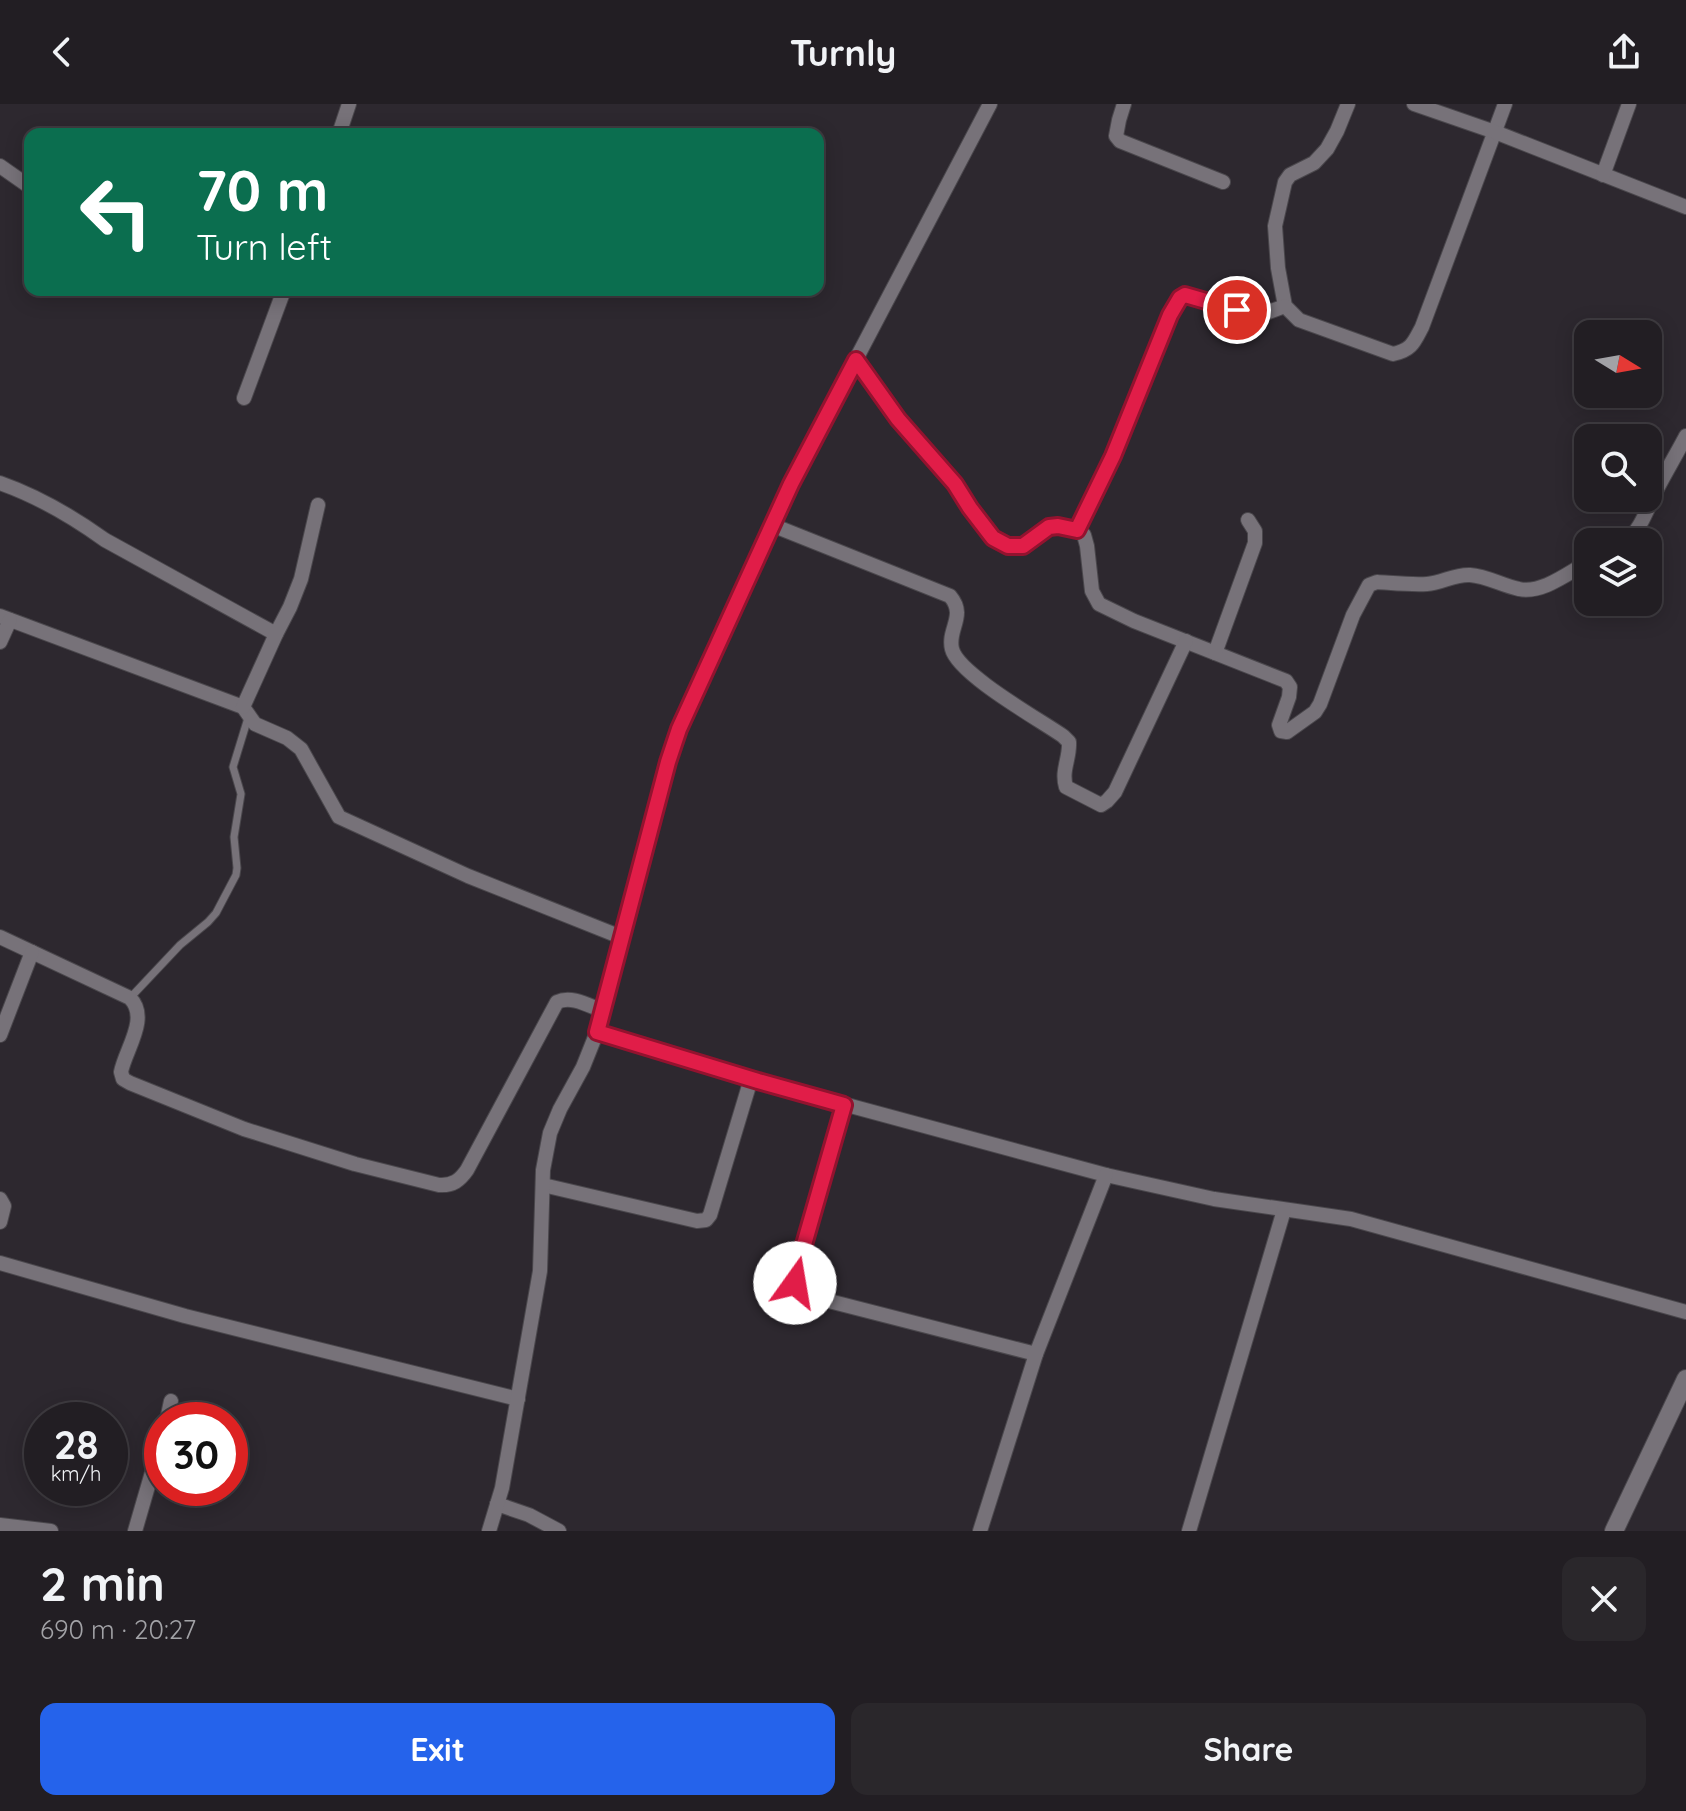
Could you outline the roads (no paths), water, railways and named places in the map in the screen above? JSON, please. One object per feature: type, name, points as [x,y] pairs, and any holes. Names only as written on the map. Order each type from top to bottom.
[{"type":"street","points":[[341,128],[349,104]]},
{"type":"street","points":[[489,1531],[502,1488],[540,1271],[543,1170],[550,1133],[597,1032],[679,729],[801,464],[990,104]]},
{"type":"street","points":[[1124,104],[1116,136],[1120,141],[1223,182]]},
{"type":"street","points":[[1348,104],[1327,149],[1314,163],[1290,175],[1285,182],[1275,226],[1285,306],[1299,320],[1393,354],[1404,352],[1422,327],[1505,104]]},
{"type":"street","points":[[1414,104],[1495,132],[1686,207]]},
{"type":"street","points":[[1603,175],[1629,104]]},
{"type":"street","points":[[0,166],[24,183]]},
{"type":"street","points":[[1077,530],[1113,456],[1170,315],[1180,298],[1185,295],[1253,313],[1266,313],[1285,306]]},
{"type":"street","points":[[244,398],[282,296]]},
{"type":"street","points":[[856,360],[898,419],[955,484],[993,538],[1008,546],[1023,546],[1049,527],[1077,530],[1084,535],[1092,591],[1099,604],[1286,681],[1290,687],[1279,725],[1281,731],[1287,732],[1315,712],[1320,704],[1353,615],[1369,585],[1377,582],[1428,584],[1472,575],[1521,590],[1534,590],[1574,570]]},
{"type":"street","points":[[1638,528],[1686,436]]},
{"type":"street","points":[[0,483],[68,516],[105,540],[276,634]]},
{"type":"street","points":[[246,711],[301,579],[318,505]]},
{"type":"street","points":[[1215,653],[1255,543],[1255,531],[1248,520]]},
{"type":"street","points":[[772,525],[950,596],[958,610],[952,650],[960,662],[969,672],[1069,742],[1070,754],[1063,776],[1066,787],[1101,805],[1115,792],[1186,641]]},
{"type":"street","points":[[0,642],[5,618],[246,711],[255,724],[287,738],[301,749],[339,817],[468,876],[621,937]]},
{"type":"street","points":[[0,937],[130,998],[136,1004],[139,1020],[121,1072],[123,1079],[130,1083],[257,1133],[355,1164],[446,1186],[459,1180],[467,1170],[557,1002],[572,1000],[603,1011]]},
{"type":"street","points":[[0,1035],[32,952]]},
{"type":"street","points":[[597,1032],[751,1079],[1106,1175],[1214,1199],[1351,1219],[1686,1312]]},
{"type":"street","points":[[543,1185],[697,1221],[706,1220],[751,1079]]},
{"type":"street","points":[[844,1105],[795,1276],[799,1290],[825,1300],[1036,1354]]},
{"type":"street","points":[[980,1531],[1036,1354],[1106,1175]]},
{"type":"street","points":[[0,1199],[4,1206],[0,1222]]},
{"type":"street","points":[[1189,1531],[1284,1210]]},
{"type":"street","points":[[0,1263],[200,1320],[518,1399]]},
{"type":"street","points":[[1614,1531],[1686,1379]]},
{"type":"street","points":[[135,1531],[144,1500]]},
{"type":"street","points":[[497,1504],[529,1515],[559,1531]]},
{"type":"street","points":[[0,1525],[51,1531]]},
{"type":"lane","points":[[130,998],[180,945],[216,913],[236,875],[234,837],[241,794],[233,767],[246,711]]}]
